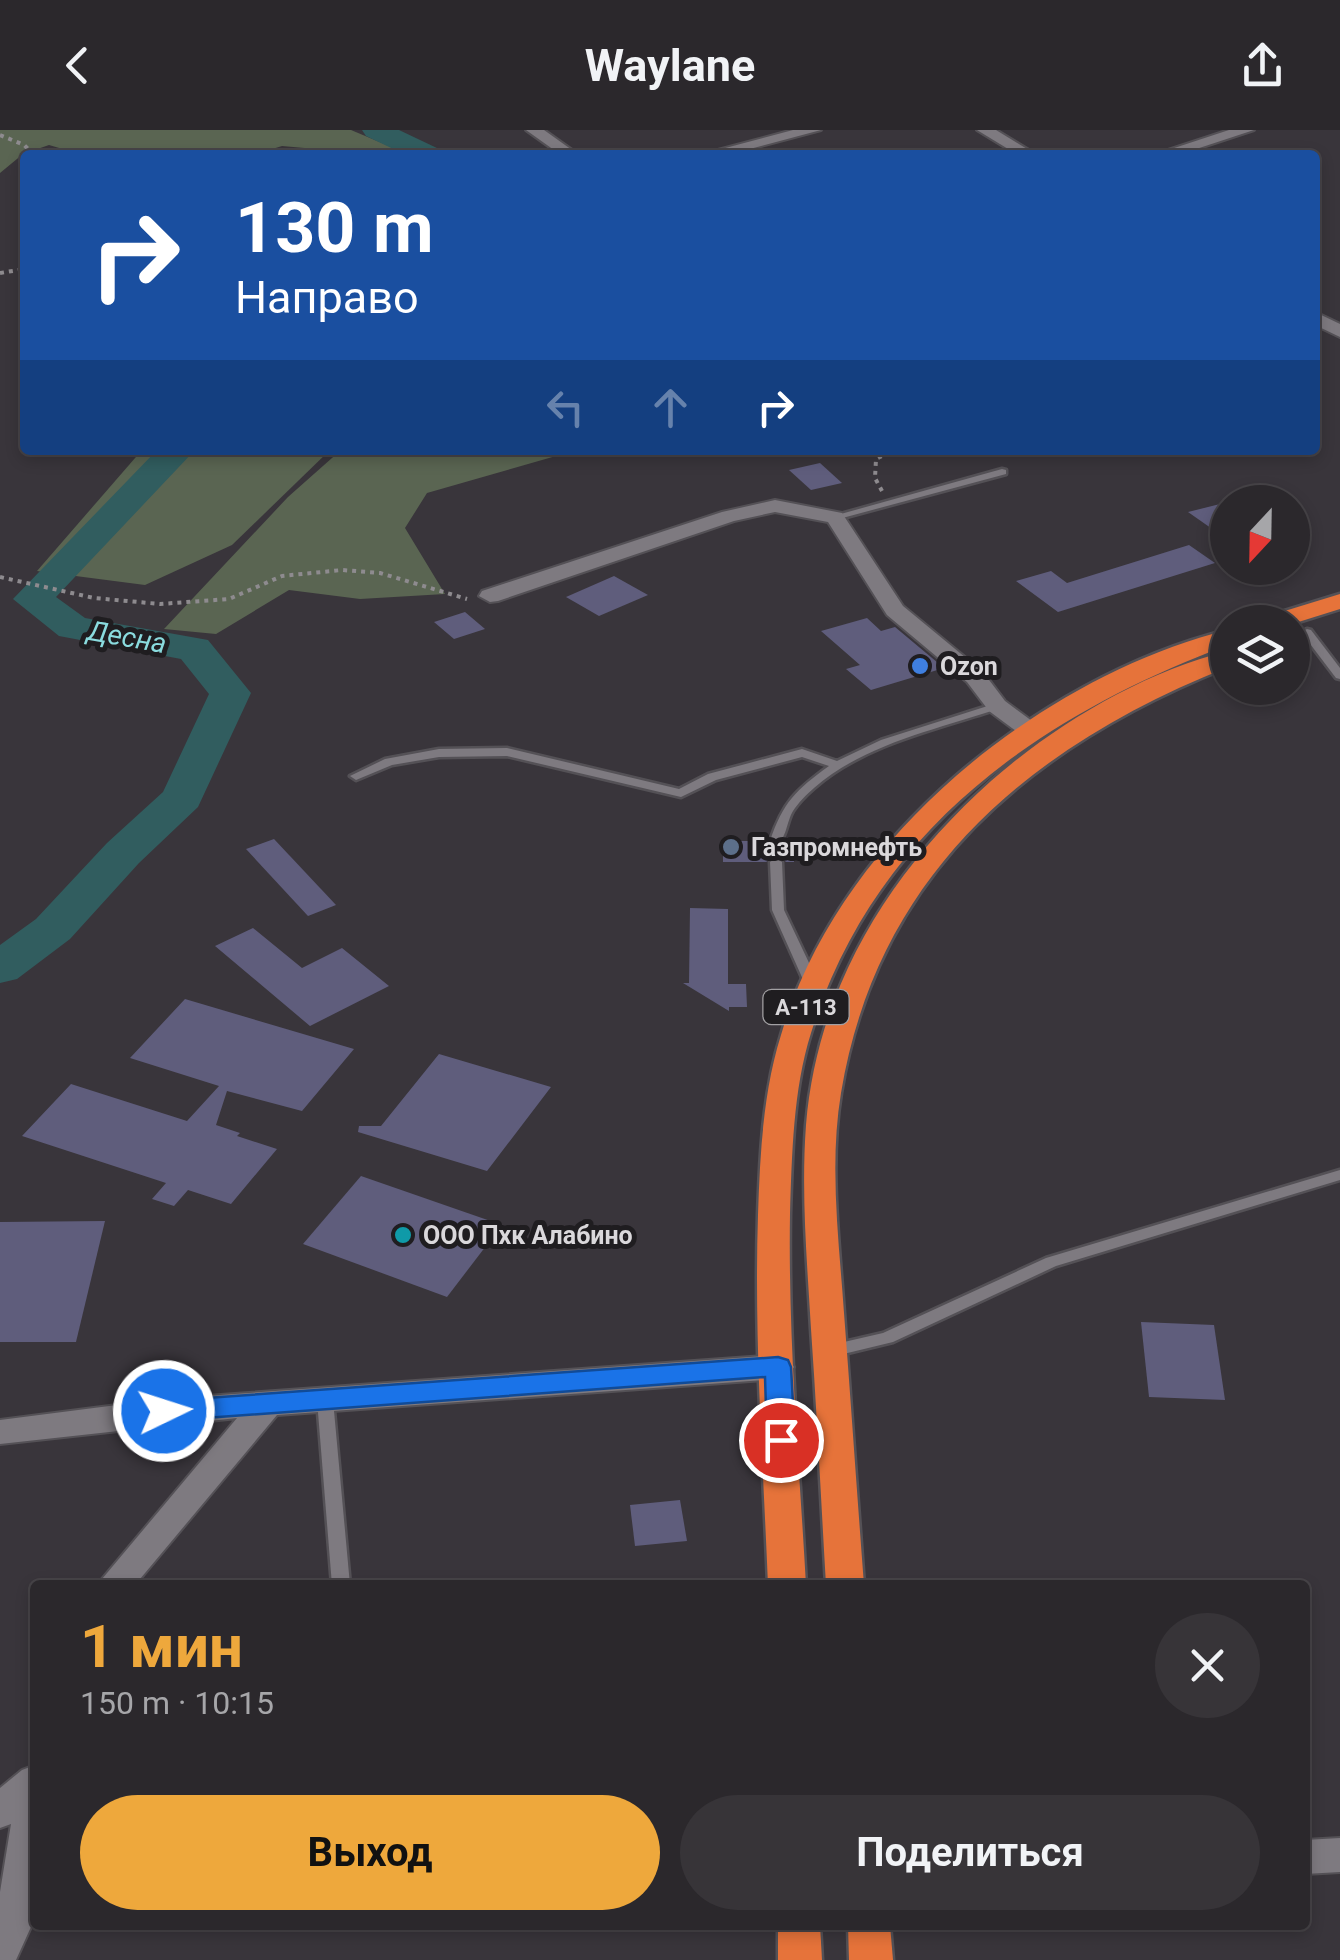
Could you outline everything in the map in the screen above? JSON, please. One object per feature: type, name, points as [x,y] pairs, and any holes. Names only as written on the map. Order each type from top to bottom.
[{"type":"highway","points":[[1310,611],[1340,602]]},
{"type":"highway","points":[[1310,631],[1340,622]]},
{"type":"highway","name":"А-113","points":[[787,1580],[774,1234],[779,1122],[793,1045],[833,940],[888,856],[953,787],[1028,729],[1094,691],[1210,642]]},
{"type":"highway","name":"А-113","points":[[846,1580],[821,1198],[825,1092],[841,1021],[872,942],[918,869],[984,798],[1072,732],[1120,704],[1210,666]]},
{"type":"highway","points":[[799,1930],[800,1960]]},
{"type":"highway","points":[[869,1930],[871,1960]]},
{"type":"street","points":[[534,130],[564,150]]},
{"type":"street","points":[[728,150],[814,130]]},
{"type":"street","points":[[985,130],[1020,150]]},
{"type":"street","points":[[1179,150],[1246,130]]},
{"type":"street","points":[[490,596],[730,516],[775,506],[835,518],[896,610],[975,677],[998,706],[1028,729]]},
{"type":"street","points":[[0,1432],[164,1411],[778,1367]]},
{"type":"street","points":[[118,1580],[268,1404]]},
{"type":"street","points":[[0,1811],[30,1785]]},
{"type":"street","points":[[0,1951],[15,1920],[30,1822]]},
{"type":"street","points":[[1310,1857],[1340,1854]]},
{"type":"lane","points":[[835,518],[1002,472]]},
{"type":"lane","points":[[1310,644],[1340,676]]},
{"type":"lane","points":[[776,842],[788,809],[811,784],[866,751],[998,706]]},
{"type":"lane","points":[[356,776],[388,762],[439,754],[506,752],[681,793],[712,777],[802,752],[841,766]]},
{"type":"lane","points":[[776,862],[778,910],[813,987]]},
{"type":"lane","points":[[830,1352],[887,1338],[1051,1262],[1340,1176]]},
{"type":"lane","points":[[325,1400],[341,1580]]},
{"type":"path","points":[[0,134],[29,150]]},
{"type":"path","points":[[870,508],[884,495],[875,478],[876,459],[884,455]]},
{"type":"path","points":[[0,577],[94,598],[160,604],[229,599],[282,576],[342,570],[380,573],[460,600],[490,596]]},
{"type":"green space","points":[[0,130],[351,130],[399,150],[282,146],[269,150],[66,150],[49,145],[20,150],[20,156],[0,173]]},
{"type":"green space","points":[[138,455],[325,455],[232,545],[145,585],[37,571]]},
{"type":"green space","points":[[335,455],[560,455],[427,493],[405,528],[445,594],[360,599],[289,590],[216,634],[164,629],[288,497]]},
{"type":"building","points":[[820,463],[842,483],[811,490],[789,470]]},
{"type":"building","points":[[1210,506],[1210,527],[1188,512]]},
{"type":"building","points":[[1189,545],[1210,560],[1210,565],[1058,612],[1016,581],[1051,571],[1067,583]]},
{"type":"building","points":[[614,576],[648,595],[599,616],[566,597]]},
{"type":"building","points":[[465,612],[485,629],[454,639],[434,622]]},
{"type":"building","points":[[867,618],[881,631],[895,627],[944,668],[871,690],[846,669],[860,665],[821,631]]},
{"type":"building","points":[[274,839],[336,905],[308,916],[246,849]]},
{"type":"building","points":[[723,841],[766,841],[776,849],[785,842],[793,842],[794,862],[786,862],[778,855],[766,862],[723,862]]},
{"type":"building","points":[[690,908],[728,909],[728,984],[746,984],[747,1007],[729,1007],[729,1011],[683,983],[689,983]]},
{"type":"building","points":[[253,928],[302,968],[342,948],[389,986],[310,1026],[215,946]]},
{"type":"building","points":[[185,999],[354,1049],[302,1111],[227,1091],[216,1125],[277,1149],[231,1204],[188,1190],[174,1206],[152,1199],[166,1183],[22,1136],[71,1084],[187,1121],[219,1086],[130,1058]]},
{"type":"building","points":[[439,1054],[551,1087],[487,1171],[358,1132],[359,1126],[381,1126]]},
{"type":"building","name":"ООО Пхк Алабино","points":[[361,1176],[502,1225],[447,1297],[303,1244]]},
{"type":"building","points":[[105,1221],[76,1342],[0,1342],[0,1222]]},
{"type":"building","points":[[1141,1322],[1214,1325],[1225,1400],[1149,1397]]},
{"type":"building","points":[[680,1500],[687,1541],[635,1546],[630,1505]]},
{"type":"waterway","name":"Десна","points":[[376,130],[418,150]]},
{"type":"waterway","name":"Десна","points":[[0,968],[53,929],[123,853],[182,798],[230,693],[194,649],[73,628],[33,599],[172,455]]},
{"type":"place","name":"Ozon","points":[[920,666]]},
{"type":"place","name":"Газпромнефть","points":[[731,847]]},
{"type":"place","name":"ООО Пхк Алабино","points":[[403,1235]]},
{"type":"route","points":[[164,1411],[778,1367],[781,1440]]}]
